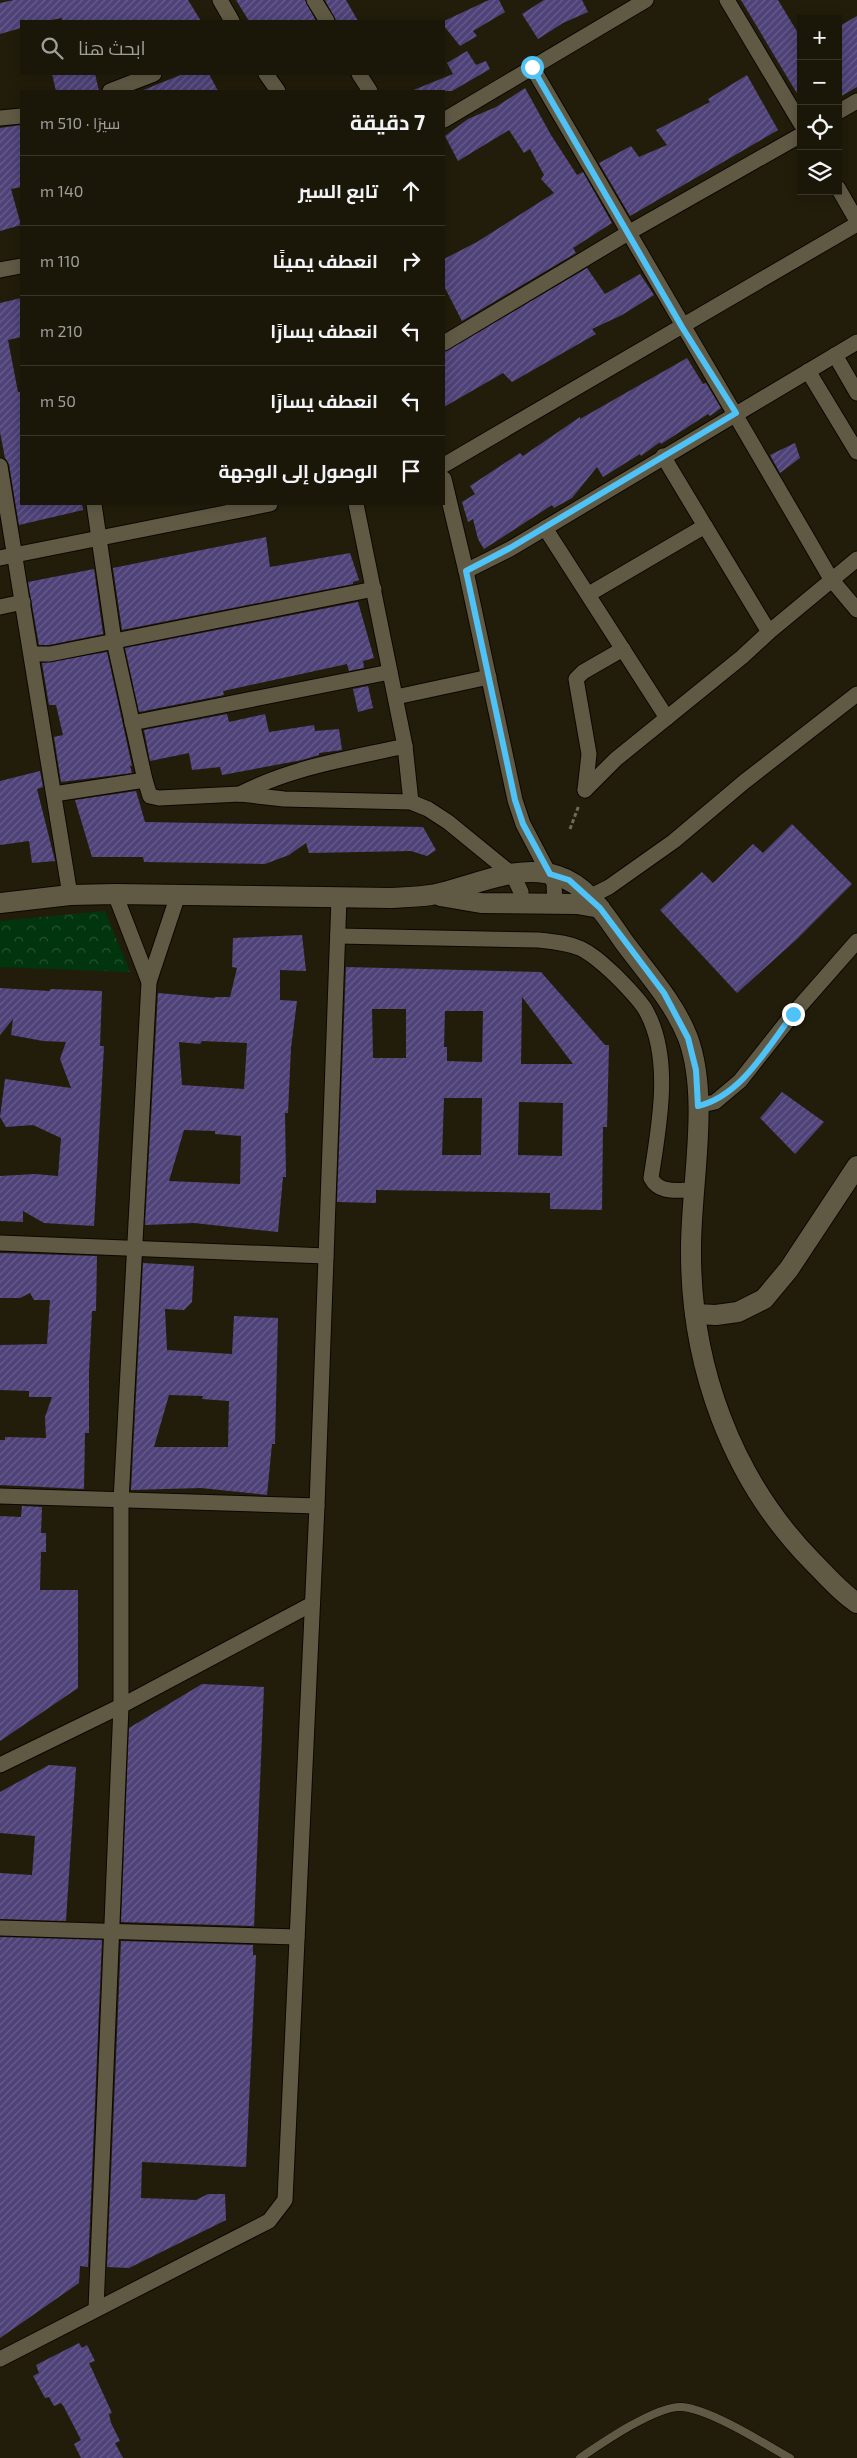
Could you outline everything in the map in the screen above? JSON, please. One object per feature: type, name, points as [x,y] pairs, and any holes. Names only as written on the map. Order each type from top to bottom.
[{"type":"street","points":[[220,0],[231,20]]},
{"type":"street","points":[[314,0],[326,20]]},
{"type":"street","points":[[445,119],[646,0]]},
{"type":"street","points":[[728,0],[797,117]]},
{"type":"street","points":[[532,67],[682,327],[736,413],[831,579],[857,610]]},
{"type":"street","points":[[113,90],[151,75]]},
{"type":"street","points":[[267,75],[277,90]]},
{"type":"street","points":[[360,75],[369,90]]},
{"type":"street","points":[[842,110],[857,101]]},
{"type":"street","points":[[0,118],[20,116]]},
{"type":"street","points":[[445,342],[628,233],[797,136]]},
{"type":"street","points":[[445,464],[682,327],[857,222],[842,195]]},
{"type":"street","points":[[0,270],[20,266]]},
{"type":"street","points":[[466,571],[483,564],[545,528],[857,342]]},
{"type":"street","points":[[834,355],[857,393]]},
{"type":"street","points":[[808,372],[857,452]]},
{"type":"street","points":[[663,456],[768,632]]},
{"type":"street","points":[[0,466],[16,554],[70,895]]},
{"type":"street","points":[[445,483],[466,571],[515,800],[523,824],[550,874],[556,892],[555,904]]},
{"type":"street","points":[[94,505],[97,538],[114,641],[150,796],[159,798],[240,794],[284,800],[411,802],[428,808],[448,822],[513,875],[521,892],[519,904]]},
{"type":"street","points":[[0,558],[265,505]]},
{"type":"street","points":[[356,505],[396,697],[405,746],[411,802]]},
{"type":"street","points":[[589,594],[705,526]]},
{"type":"street","points":[[545,528],[667,718]]},
{"type":"street","points":[[585,790],[616,759],[742,658],[768,632],[857,559]]},
{"type":"street","points":[[32,654],[50,654],[374,589]]},
{"type":"street","points":[[0,607],[23,602]]},
{"type":"street","points":[[585,790],[589,754],[576,678],[622,649]]},
{"type":"street","points":[[132,723],[390,672]]},
{"type":"street","points":[[396,697],[489,677]]},
{"type":"street","points":[[0,903],[70,895],[115,894],[340,898],[430,895],[481,903],[588,903],[674,841],[744,782],[857,694]]},
{"type":"street","points":[[240,794],[266,780],[294,771],[405,746]]},
{"type":"street","points":[[54,794],[145,780]]},
{"type":"street","points":[[430,895],[513,875],[550,874],[569,880],[664,993],[688,1038],[696,1070],[698,1106],[690,1249],[701,1360],[728,1438],[761,1500],[797,1546],[846,1595],[857,1603]]},
{"type":"street","points":[[115,894],[149,982]]},
{"type":"street","points":[[96,2309],[121,1706],[121,1501],[149,982],[178,895]]},
{"type":"street","points":[[0,2359],[269,2222],[285,2200],[317,1506],[340,898]]},
{"type":"street","points":[[338,936],[538,940],[568,943],[591,952],[620,980],[645,1009],[659,1045],[661,1094],[657,1139],[650,1178],[655,1186],[663,1190],[694,1190]]},
{"type":"street","points":[[698,1106],[715,1102],[740,1081],[793,1014],[857,941]]},
{"type":"street","points":[[695,1314],[716,1315],[738,1312],[764,1299],[789,1269],[857,1166]]},
{"type":"street","points":[[0,1243],[326,1256]]},
{"type":"street","points":[[0,1496],[317,1506]]},
{"type":"street","points":[[0,1765],[121,1706],[312,1604]]},
{"type":"street","points":[[0,1928],[297,1937]]},
{"type":"lane","points":[[580,2458],[660,2411],[681,2407],[696,2410],[720,2421],[790,2458]]},
{"type":"path","points":[[570,829],[585,790]]},
{"type":"green space","points":[[105,911],[130,972],[0,967],[0,921]]},
{"type":"building","points":[[14,0],[188,0],[200,20],[62,20],[62,18],[20,20],[20,28],[0,34],[0,3]]},
{"type":"building","points":[[236,0],[305,0],[315,20],[248,20]]},
{"type":"building","points":[[325,0],[346,0],[357,20],[335,20]]},
{"type":"building","points":[[489,0],[499,0],[505,12],[473,31],[477,36],[460,46],[445,27],[445,21]]},
{"type":"building","points":[[544,0],[582,0],[588,12],[563,23],[538,39],[522,14]]},
{"type":"building","points":[[741,0],[778,0],[797,31],[797,93]]},
{"type":"building","points":[[857,16],[857,87],[842,96],[842,60],[842,25]]},
{"type":"building","points":[[467,51],[476,65],[486,61],[490,69],[452,91],[413,90],[453,74],[447,63]]},
{"type":"building","points":[[52,75],[95,75],[99,90],[56,90]]},
{"type":"building","points":[[181,75],[210,75],[217,90],[143,90]]},
{"type":"building","points":[[747,75],[778,130],[630,216],[599,163],[631,146],[639,157],[667,145],[656,130],[710,102],[708,99]]},
{"type":"building","points":[[525,88],[551,135],[577,175],[583,172],[612,223],[573,248],[576,253],[462,321],[445,288],[445,258],[477,242],[554,193],[541,179],[544,175],[530,149],[524,153],[509,130],[458,161],[445,136],[468,119],[496,107]]},
{"type":"building","points":[[20,125],[20,187],[11,189],[20,225],[0,231],[0,128]]},
{"type":"building","points":[[587,268],[605,294],[640,274],[654,295],[622,315],[592,329],[596,334],[512,382],[503,373],[445,406],[445,351]]},
{"type":"building","points":[[20,298],[20,337],[8,340],[18,392],[20,392],[20,505],[82,505],[83,510],[19,525],[9,464],[5,458],[0,432],[0,303]]},
{"type":"building","points":[[687,358],[703,384],[706,383],[721,408],[603,477],[597,467],[572,498],[554,508],[552,505],[484,549],[478,539],[473,519],[468,522],[462,502],[475,494],[470,486],[520,453],[523,456],[580,417],[580,419]]},
{"type":"building","points":[[795,443],[800,458],[780,473],[770,455]]},
{"type":"building","points":[[266,537],[270,567],[350,553],[359,580],[353,582],[353,584],[122,630],[113,568]]},
{"type":"building","points":[[94,569],[103,634],[49,645],[39,645],[28,582]]},
{"type":"building","points":[[358,602],[374,658],[363,661],[364,668],[349,671],[347,664],[223,691],[224,695],[139,712],[125,648]]},
{"type":"building","points":[[107,652],[132,773],[61,782],[54,737],[63,735],[56,705],[49,705],[42,663]]},
{"type":"building","points":[[368,686],[373,708],[358,712],[353,689]]},
{"type":"building","points":[[227,714],[229,722],[265,714],[269,732],[314,725],[315,731],[339,729],[342,750],[319,753],[319,755],[302,760],[222,775],[220,767],[192,770],[189,753],[150,761],[144,730]]},
{"type":"building","points":[[40,771],[43,787],[37,789],[55,861],[32,863],[29,841],[0,845],[0,781]]},
{"type":"building","points":[[136,791],[145,822],[423,827],[436,850],[427,856],[411,851],[309,853],[306,843],[289,855],[265,864],[144,862],[143,857],[92,857],[75,800]]},
{"type":"building","points":[[792,824],[852,884],[797,939],[737,993],[660,910],[702,872],[713,883],[753,844],[763,853]]},
{"type":"building","points":[[302,935],[306,971],[280,970],[280,1000],[297,1001],[291,1048],[288,1113],[285,1113],[286,1177],[283,1177],[278,1232],[194,1223],[145,1225],[158,993],[214,998],[230,997],[237,968],[232,967],[233,938]],"holes":[[[202,1041],[247,1043],[244,1089],[182,1085],[179,1042],[200,1044]],[[184,1130],[215,1131],[215,1134],[241,1136],[240,1184],[169,1181]]]},
{"type":"building","points":[[346,967],[541,972],[605,1045],[609,1045],[607,1127],[603,1127],[602,1210],[550,1209],[550,1193],[376,1190],[376,1203],[337,1202]],"holes":[[[522,997],[573,1064],[521,1064]],[[372,1009],[406,1009],[406,1058],[373,1058]],[[445,1011],[483,1011],[482,1062],[447,1061],[447,1047],[444,1047]],[[444,1098],[482,1098],[481,1155],[442,1155]],[[519,1102],[563,1103],[562,1156],[518,1155]]]},
{"type":"building","points":[[0,988],[49,991],[51,989],[102,991],[100,1046],[104,1046],[94,1226],[44,1223],[23,1211],[23,1222],[0,1221],[0,1176],[35,1174],[58,1176],[61,1138],[33,1125],[6,1127],[0,1117],[5,1079],[71,1088],[60,1059],[66,1042],[43,1041],[11,1035],[13,1019],[0,1035]]},
{"type":"building","points":[[782,1092],[824,1122],[795,1154],[760,1118]]},
{"type":"building","points":[[0,1253],[97,1256],[96,1311],[92,1311],[89,1372],[89,1433],[85,1433],[84,1489],[0,1485],[0,1440],[5,1440],[5,1437],[46,1438],[45,1417],[52,1397],[29,1397],[29,1391],[0,1390],[0,1345],[47,1344],[50,1300],[34,1300],[30,1293],[20,1298],[0,1298]]},
{"type":"building","points":[[143,1263],[194,1266],[192,1302],[184,1310],[165,1309],[167,1350],[232,1354],[234,1316],[278,1318],[275,1444],[272,1444],[267,1495],[201,1488],[131,1490]],"holes":[[[169,1395],[203,1396],[202,1399],[229,1401],[228,1447],[154,1447]]]},
{"type":"building","points":[[22,1506],[42,1507],[41,1533],[46,1533],[46,1552],[41,1552],[40,1590],[78,1590],[78,1688],[0,1741],[0,1516],[21,1517]]},
{"type":"building","points":[[202,1684],[264,1687],[254,1926],[121,1922],[129,1728]]},
{"type":"building","points":[[49,1765],[76,1767],[66,1921],[0,1919],[0,1873],[32,1875],[35,1836],[0,1833],[0,1792]]},
{"type":"building","points":[[0,1937],[102,1940],[88,2267],[80,2266],[79,2283],[0,2338]]},
{"type":"building","points":[[121,1941],[253,1945],[253,1955],[256,1955],[246,2167],[142,2162],[141,2198],[196,2200],[208,2194],[225,2194],[226,2220],[129,2268],[107,2267]]},
{"type":"building","points":[[79,2343],[82,2348],[87,2345],[95,2361],[89,2363],[112,2413],[109,2414],[111,2423],[120,2441],[115,2443],[123,2458],[81,2458],[74,2444],[81,2440],[64,2407],[61,2403],[54,2406],[49,2397],[45,2398],[33,2376],[39,2373],[36,2365]]},
{"type":"route","points":[[532,67],[682,327],[736,413],[483,564],[466,571],[515,800],[523,824],[550,874],[569,880],[600,908],[664,993],[688,1038],[696,1070],[698,1106],[715,1102],[740,1081],[793,1014]]}]
